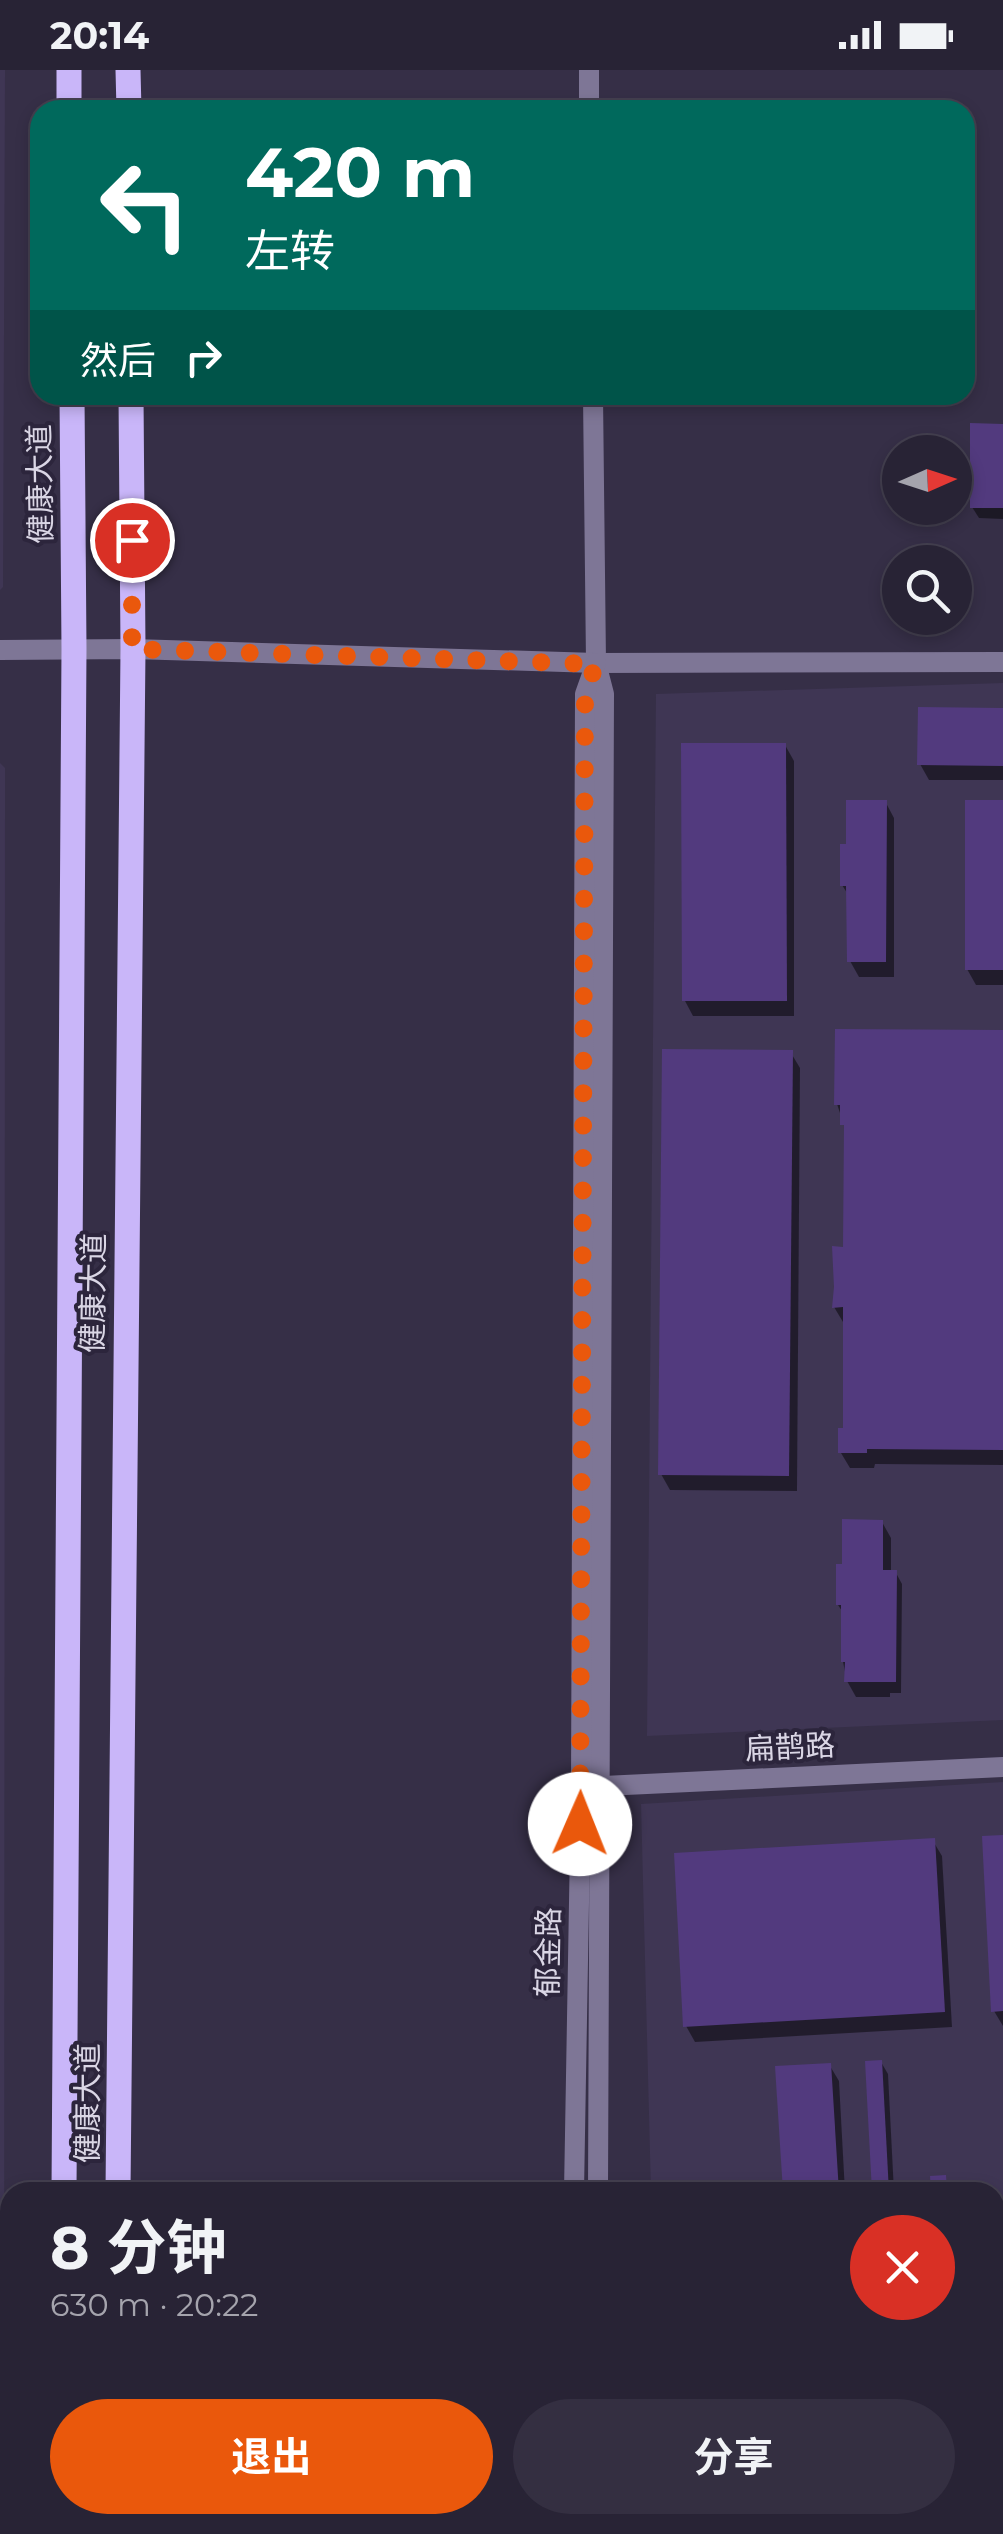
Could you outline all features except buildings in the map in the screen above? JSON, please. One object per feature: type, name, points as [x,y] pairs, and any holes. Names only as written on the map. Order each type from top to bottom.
[{"type":"main road","points":[[69,70],[69,100]]},
{"type":"main road","points":[[128,70],[129,100]]},
{"type":"main road","name":"健康大道","points":[[64,2182],[74,649],[72,405]]},
{"type":"main road","name":"健康大道","points":[[118,2182],[131,405]]},
{"type":"street","points":[[589,70],[590,100]]},
{"type":"street","name":"郁金路","points":[[593,405],[596,664],[585,694],[590,1787],[598,2182]]},
{"type":"street","points":[[0,650],[132,649],[596,664],[1003,662]]},
{"type":"street","name":"扁鹊路","points":[[590,1787],[1003,1767]]},
{"type":"street","name":"郁金路","points":[[574,2182],[590,1787]]},
{"type":"shaded area","points":[[0,70],[5,70],[0,590]]},
{"type":"shaded area","points":[[1003,683],[1003,1720],[647,1736],[656,694]]},
{"type":"shaded area","points":[[0,763],[5,768],[4,2182],[0,2182]]},
{"type":"shaded area","points":[[1003,1782],[1003,2182],[651,2182],[641,1804]]},
{"type":"route","points":[[132,540],[132,649],[596,664],[585,694],[580,1824]]}]
